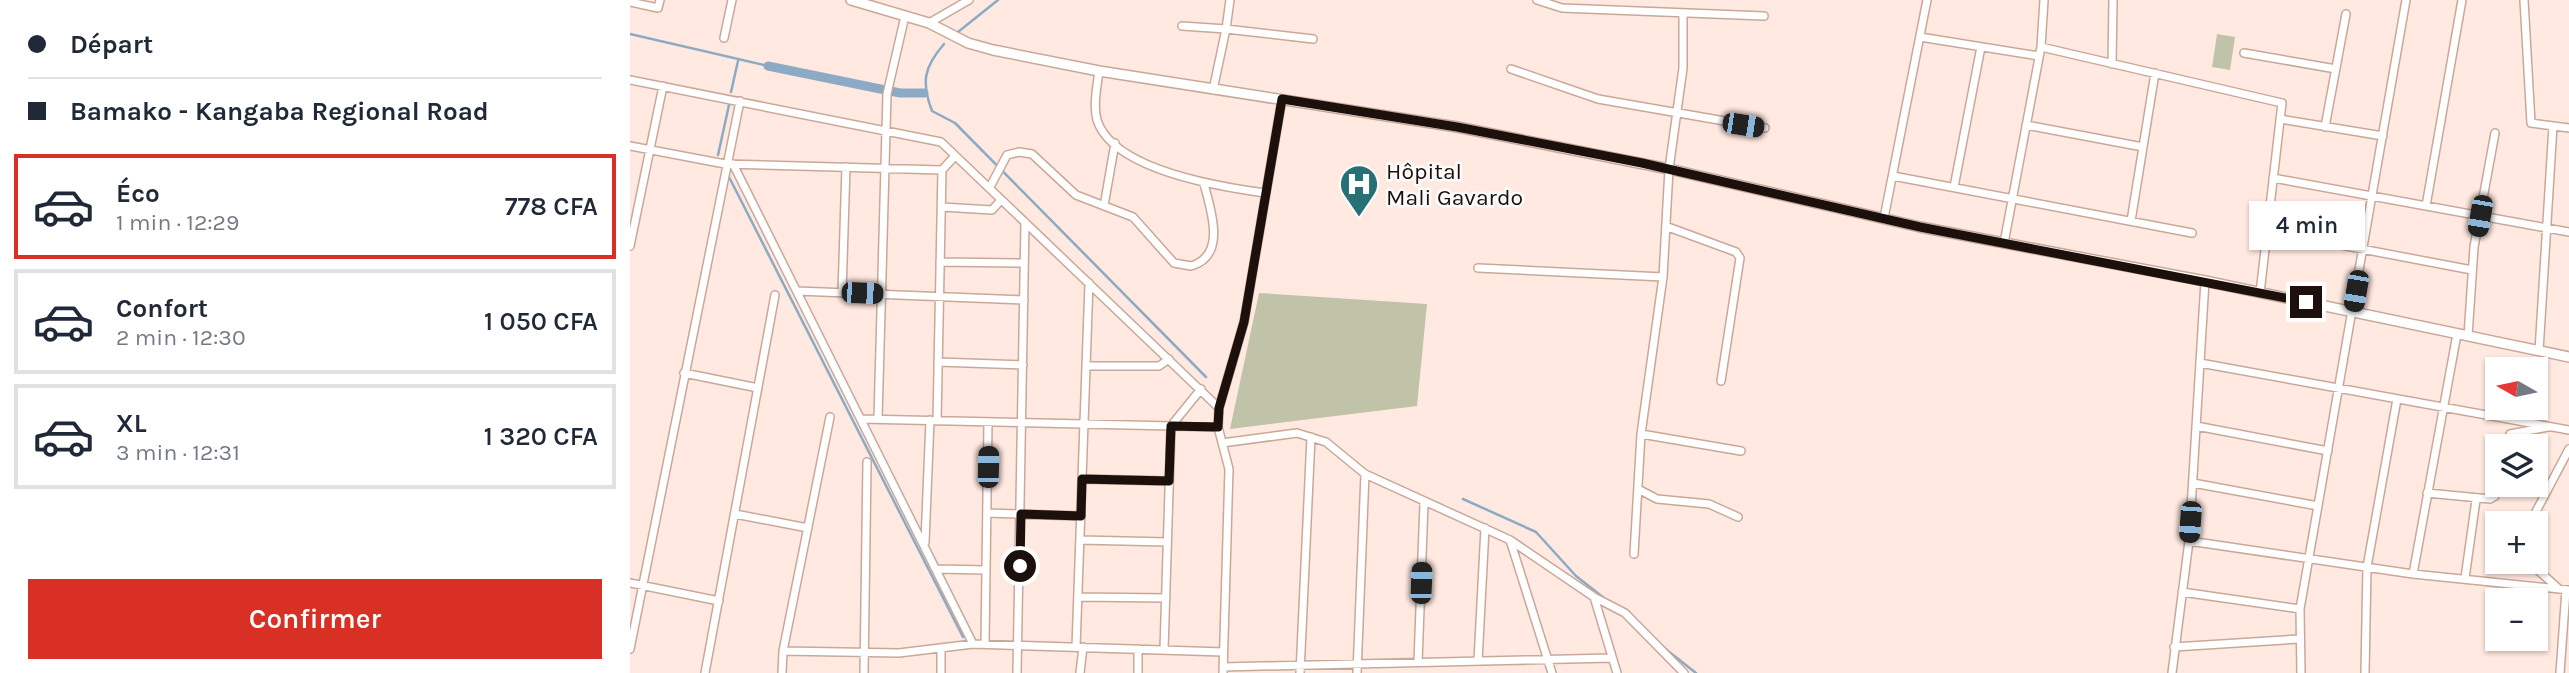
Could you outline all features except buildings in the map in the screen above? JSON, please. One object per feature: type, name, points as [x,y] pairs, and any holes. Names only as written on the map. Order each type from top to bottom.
[{"type":"street","points":[[630,2],[658,8],[660,0]]},
{"type":"street","points":[[724,38],[732,0]]},
{"type":"street","points":[[851,0],[929,23],[964,41],[1099,71],[1457,127],[1669,169],[2004,243],[2205,281],[2569,357]]},
{"type":"street","points":[[929,23],[968,0]]},
{"type":"street","points":[[1213,90],[1230,0]]},
{"type":"street","points":[[1537,0],[1562,8],[1764,16]]},
{"type":"street","points":[[1884,218],[1927,0]]},
{"type":"street","points":[[2004,243],[2041,47],[2044,0]]},
{"type":"street","points":[[2112,64],[2113,0]]},
{"type":"street","points":[[2301,673],[2300,609],[2406,0]]},
{"type":"street","points":[[2426,206],[2462,0]]},
{"type":"street","points":[[2525,0],[2531,123],[2569,128]]},
{"type":"street","points":[[1634,554],[1641,434],[1663,277],[1668,227],[1669,169],[1683,68],[1683,13]]},
{"type":"street","points":[[2325,127],[2346,14]]},
{"type":"street","points":[[878,419],[887,94],[905,16]]},
{"type":"street","points":[[1182,26],[1313,38]]},
{"type":"street","points":[[1920,37],[2039,56]]},
{"type":"street","points":[[1954,187],[1981,47]]},
{"type":"street","points":[[2041,47],[2282,103],[2260,293]]},
{"type":"street","points":[[2244,54],[2336,69]]},
{"type":"street","points":[[1511,69],[1598,99],[1676,115],[1765,128]]},
{"type":"street","points":[[1099,71],[1097,119],[1103,131],[1115,143],[1149,164],[1204,184],[1265,192]]},
{"type":"street","points":[[2131,221],[2155,73]]},
{"type":"street","points":[[630,80],[941,142],[1219,408]]},
{"type":"street","points":[[630,246],[663,86]]},
{"type":"street","points":[[1282,99],[1244,322],[1219,408],[1218,427],[1229,470],[1223,670],[1612,658]]},
{"type":"street","points":[[630,649],[740,101]]},
{"type":"street","points":[[2280,119],[2382,136]]},
{"type":"street","points":[[2026,125],[2143,147]]},
{"type":"street","points":[[2539,351],[2553,126]]},
{"type":"street","points":[[2468,336],[2472,270],[2495,133]]},
{"type":"street","points":[[1104,206],[1115,143]]},
{"type":"street","points":[[630,146],[729,164],[942,170]]},
{"type":"street","points":[[990,187],[1003,158],[1019,152],[1032,154],[1076,195],[1133,218],[1174,263],[1191,267],[1206,259],[1213,242],[1214,218],[1204,184]]},
{"type":"street","points":[[925,545],[938,362],[942,170],[955,156]]},
{"type":"street","points":[[729,164],[797,291],[973,644]]},
{"type":"street","points":[[842,293],[846,167]]},
{"type":"street","points":[[1893,176],[2192,233]]},
{"type":"street","points":[[2273,178],[2569,232]]},
{"type":"street","points":[[942,207],[992,210],[1002,200]]},
{"type":"street","points":[[1017,673],[1025,222]]},
{"type":"street","points":[[1668,227],[1736,252],[1740,258],[1721,381]]},
{"type":"street","points":[[2267,232],[2472,270]]},
{"type":"street","points":[[940,262],[1024,262]]},
{"type":"street","points":[[1478,268],[1663,277]]},
{"type":"street","points":[[2172,673],[2189,541],[2205,281]]},
{"type":"street","points":[[1080,673],[1078,597],[1089,283]]},
{"type":"street","points":[[797,291],[1024,300]]},
{"type":"street","points":[[705,673],[775,295]]},
{"type":"street","points":[[2413,574],[2457,334]]},
{"type":"street","points":[[1086,366],[1158,366],[1169,359]]},
{"type":"street","points":[[938,362],[1023,365]]},
{"type":"street","points":[[2200,363],[2569,430]]},
{"type":"street","points":[[684,373],[758,388]]},
{"type":"street","points":[[1164,650],[1171,426],[1201,389]]},
{"type":"street","points":[[2365,673],[2367,567],[2398,399]]},
{"type":"street","points":[[782,673],[783,651],[830,417]]},
{"type":"street","points":[[862,419],[1218,427]]},
{"type":"street","points":[[985,644],[988,422]]},
{"type":"street","points":[[2196,426],[2328,450]]},
{"type":"street","points":[[2510,434],[2552,426]]},
{"type":"street","points":[[1222,443],[1297,433],[1326,442],[1365,474],[1510,540],[1594,597],[1625,613],[1684,673]]},
{"type":"street","points":[[1641,434],[1741,451]]},
{"type":"street","points":[[1300,669],[1311,437]]},
{"type":"street","points":[[2536,511],[2569,449]]},
{"type":"street","points":[[864,673],[867,462]]},
{"type":"street","points":[[1357,673],[1365,474]]},
{"type":"street","points":[[1082,479],[1169,481]]},
{"type":"street","points":[[2193,483],[2318,506]]},
{"type":"street","points":[[1638,489],[1657,499],[1709,504],[1738,517]]},
{"type":"street","points":[[2427,493],[2476,500],[2490,497]]},
{"type":"street","points":[[2465,578],[2476,500]]},
{"type":"street","points":[[1418,662],[1424,503]]},
{"type":"street","points":[[987,513],[1081,516]]},
{"type":"street","points":[[735,514],[808,528]]},
{"type":"street","points":[[1478,661],[1485,528]]},
{"type":"street","points":[[1080,540],[1167,542]]},
{"type":"street","points":[[1510,540],[1552,673]]},
{"type":"street","points":[[2189,541],[2413,574],[2565,590]]},
{"type":"street","points":[[937,569],[986,570]]},
{"type":"street","points":[[2544,574],[2565,590]]},
{"type":"street","points":[[630,583],[719,601]]},
{"type":"street","points":[[2560,673],[2565,590]]},
{"type":"street","points":[[2182,592],[2300,609]]},
{"type":"street","points":[[1078,597],[1166,598]]},
{"type":"street","points":[[1594,597],[1617,673]]},
{"type":"street","points":[[2174,647],[2299,639]]},
{"type":"street","points":[[783,651],[864,653],[985,644],[1223,652]]},
{"type":"street","points":[[941,673],[942,648]]},
{"type":"street","points":[[1138,649],[1138,673]]},
{"type":"green space","points":[[2217,34],[2235,37],[2230,70],[2212,67]]},
{"type":"green space","points":[[1259,293],[1427,304],[1417,406],[1230,429]]},
{"type":"waterway","points":[[958,32],[998,0]]},
{"type":"waterway","points":[[630,34],[768,66]]},
{"type":"waterway","points":[[944,44],[932,60],[926,75],[926,92],[932,111],[955,123],[1206,377]]},
{"type":"waterway","points":[[731,92],[738,61]]},
{"type":"waterway","points":[[768,66],[900,93],[924,93]]},
{"type":"waterway","points":[[718,155],[729,105]]},
{"type":"waterway","points":[[728,175],[963,637]]},
{"type":"waterway","points":[[1463,499],[1536,532],[1576,576],[1604,598]]},
{"type":"waterway","points":[[1663,647],[1696,673]]},
{"type":"place","name":"Hôpital Mali Gavardo","points":[[1359,218]]},
{"type":"route","points":[[1020,566],[1021,514],[1081,516],[1082,479],[1169,481],[1171,426],[1218,427],[1219,408],[1244,322],[1282,99],[1457,127],[1642,163],[1920,227],[2306,302]]}]
